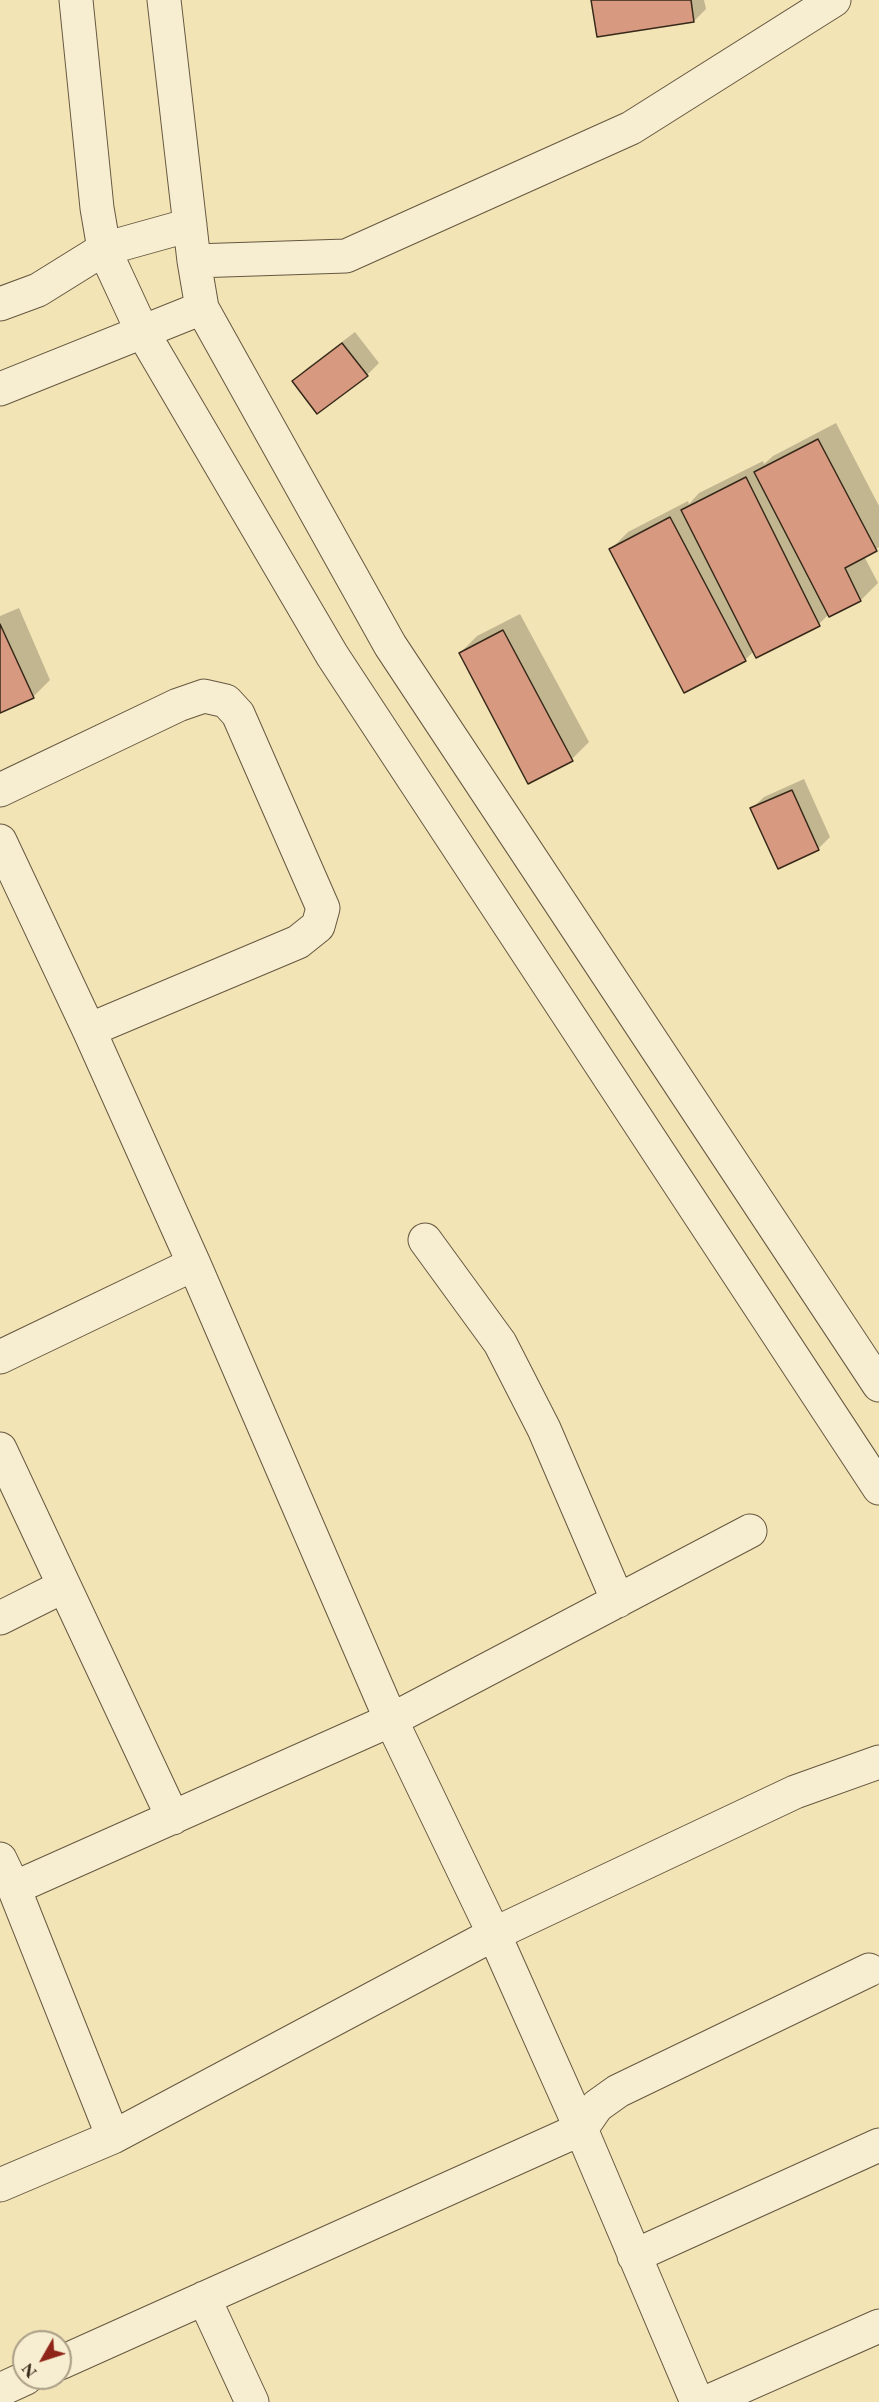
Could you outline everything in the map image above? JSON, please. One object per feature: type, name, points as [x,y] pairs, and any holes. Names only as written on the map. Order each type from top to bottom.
[{"type":"street","points":[[76,0],[104,249],[142,331],[332,655],[879,1488]]},
{"type":"street","points":[[164,0],[194,261],[202,308],[390,645],[879,1385]]},
{"type":"street","points":[[194,261],[346,256],[631,128],[834,0]]},
{"type":"street","points":[[0,304],[39,290],[104,249],[190,225]]},
{"type":"street","points":[[0,389],[202,308]]},
{"type":"street","points":[[0,790],[178,705],[204,696],[226,701],[238,714],[323,908],[318,926],[298,942],[89,1030]]},
{"type":"street","points":[[0,841],[89,1030],[194,1264],[391,1720],[494,1934],[697,2402]]},
{"type":"street","points":[[425,1240],[500,1343],[544,1430],[618,1600]]},
{"type":"street","points":[[0,1357],[194,1264]]},
{"type":"street","points":[[0,1449],[173,1818]]},
{"type":"street","points":[[14,1888],[391,1720],[750,1531]]},
{"type":"street","points":[[0,1618],[64,1586]]},
{"type":"street","points":[[0,2185],[113,2137],[494,1934],[795,1792],[879,1762]]},
{"type":"street","points":[[0,1859],[14,1888],[113,2137]]},
{"type":"street","points":[[72,2358],[580,2129],[597,2106],[618,2091],[869,1970]]},
{"type":"street","points":[[634,2256],[879,2145]]},
{"type":"street","points":[[204,2298],[252,2402]]},
{"type":"street","points":[[707,2402],[879,2326]]},
{"type":"building","points":[[591,0],[691,0],[694,22],[597,37]]},
{"type":"building","points":[[342,343],[368,376],[317,414],[292,381]]},
{"type":"building","points":[[818,439],[877,551],[845,568],[861,601],[829,617],[754,472]]},
{"type":"building","points":[[746,477],[820,626],[756,658],[681,510]]},
{"type":"building","points":[[670,517],[746,661],[684,693],[609,549]]},
{"type":"building","points":[[0,624],[34,698],[0,713]]},
{"type":"building","points":[[503,630],[573,761],[528,784],[459,653]]},
{"type":"building","points":[[792,790],[819,850],[778,869],[750,808]]}]
